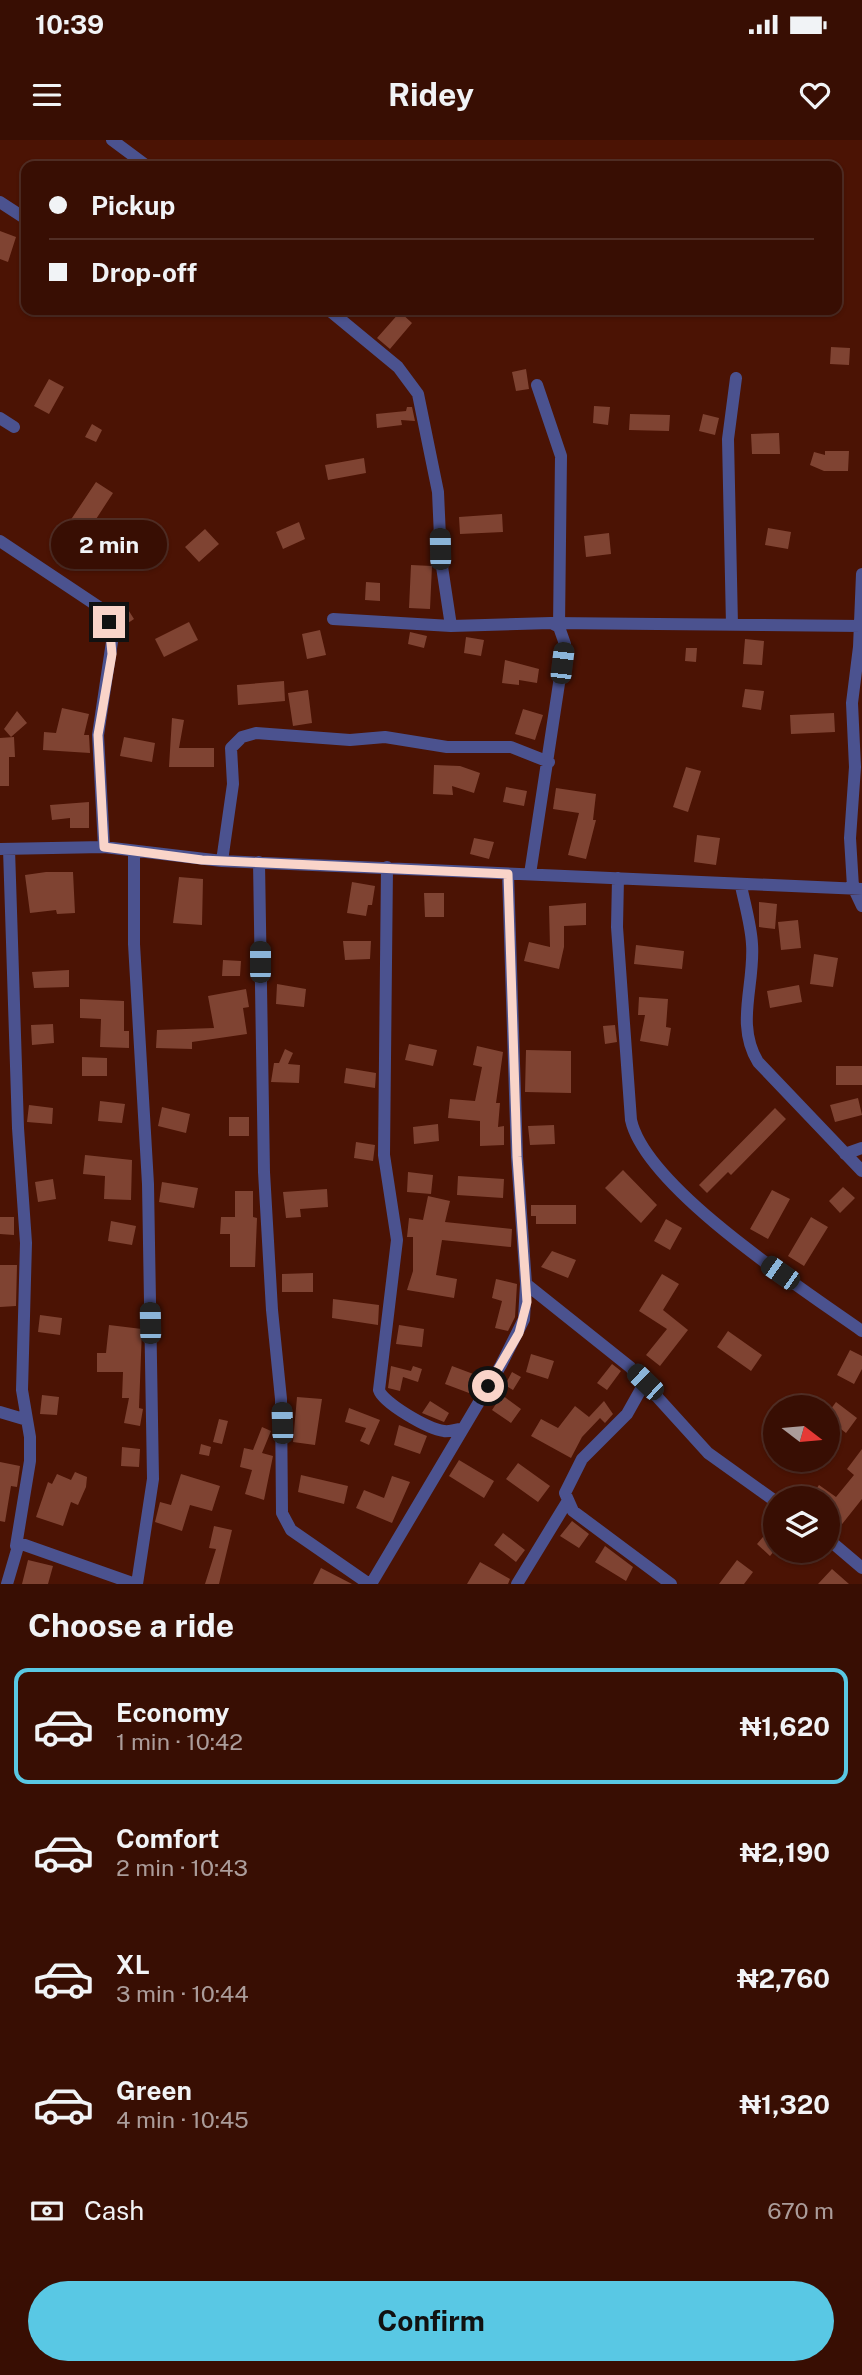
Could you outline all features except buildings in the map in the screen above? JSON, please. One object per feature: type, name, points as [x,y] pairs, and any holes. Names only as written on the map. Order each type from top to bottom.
[{"type":"street","points":[[112,140],[139,161]]},
{"type":"street","points":[[0,202],[21,216]]},
{"type":"street","points":[[335,315],[398,367],[418,394],[438,492],[441,560],[451,626]]},
{"type":"street","points":[[733,625],[729,439],[736,378]]},
{"type":"street","points":[[530,874],[565,644],[556,625],[561,456],[537,385]]},
{"type":"street","points":[[0,418],[14,427]]},
{"type":"street","points":[[0,541],[99,607],[109,622],[112,654],[98,735],[104,847]]},
{"type":"street","points":[[862,574],[861,626],[852,703],[855,767],[850,838],[862,906]]},
{"type":"street","points":[[333,619],[451,626],[861,626]]},
{"type":"street","points":[[222,861],[233,784],[231,748],[242,737],[270,733],[350,740],[396,738],[447,747],[511,747],[549,762]]},
{"type":"street","points":[[7,1584],[30,1461],[21,1384],[26,1244],[5,849],[104,847],[222,861],[741,886],[858,888]]},
{"type":"street","points":[[16,1546],[24,1544],[136,1584],[153,1468],[148,1184],[134,944],[134,852]]},
{"type":"street","points":[[259,862],[264,1172],[272,1310],[281,1399],[282,1513],[291,1530],[370,1584],[519,1333],[527,1302],[517,1157],[508,874]]},
{"type":"street","points":[[387,867],[384,1155],[397,1240],[379,1390],[385,1402],[435,1428],[444,1431],[461,1429]]},
{"type":"street","points":[[618,878],[618,940],[631,1120],[640,1145],[652,1163],[681,1191],[760,1259],[862,1331]]},
{"type":"street","points":[[741,886],[752,944],[746,1023],[751,1051],[862,1171]]},
{"type":"street","points":[[845,1154],[862,1149]]},
{"type":"street","points":[[526,1284],[593,1336],[645,1382],[708,1453],[763,1492]]},
{"type":"street","points":[[645,1382],[614,1430],[582,1459],[565,1493],[573,1511],[671,1584]]},
{"type":"street","points":[[0,1412],[27,1420]]},
{"type":"street","points":[[517,1584],[567,1502]]},
{"type":"street","points":[[840,1549],[862,1568]]},
{"type":"route","points":[[109,622],[113,635],[112,654],[98,735],[104,847],[202,860],[362,865],[508,874],[517,1157],[527,1302],[519,1333],[488,1386]]}]
